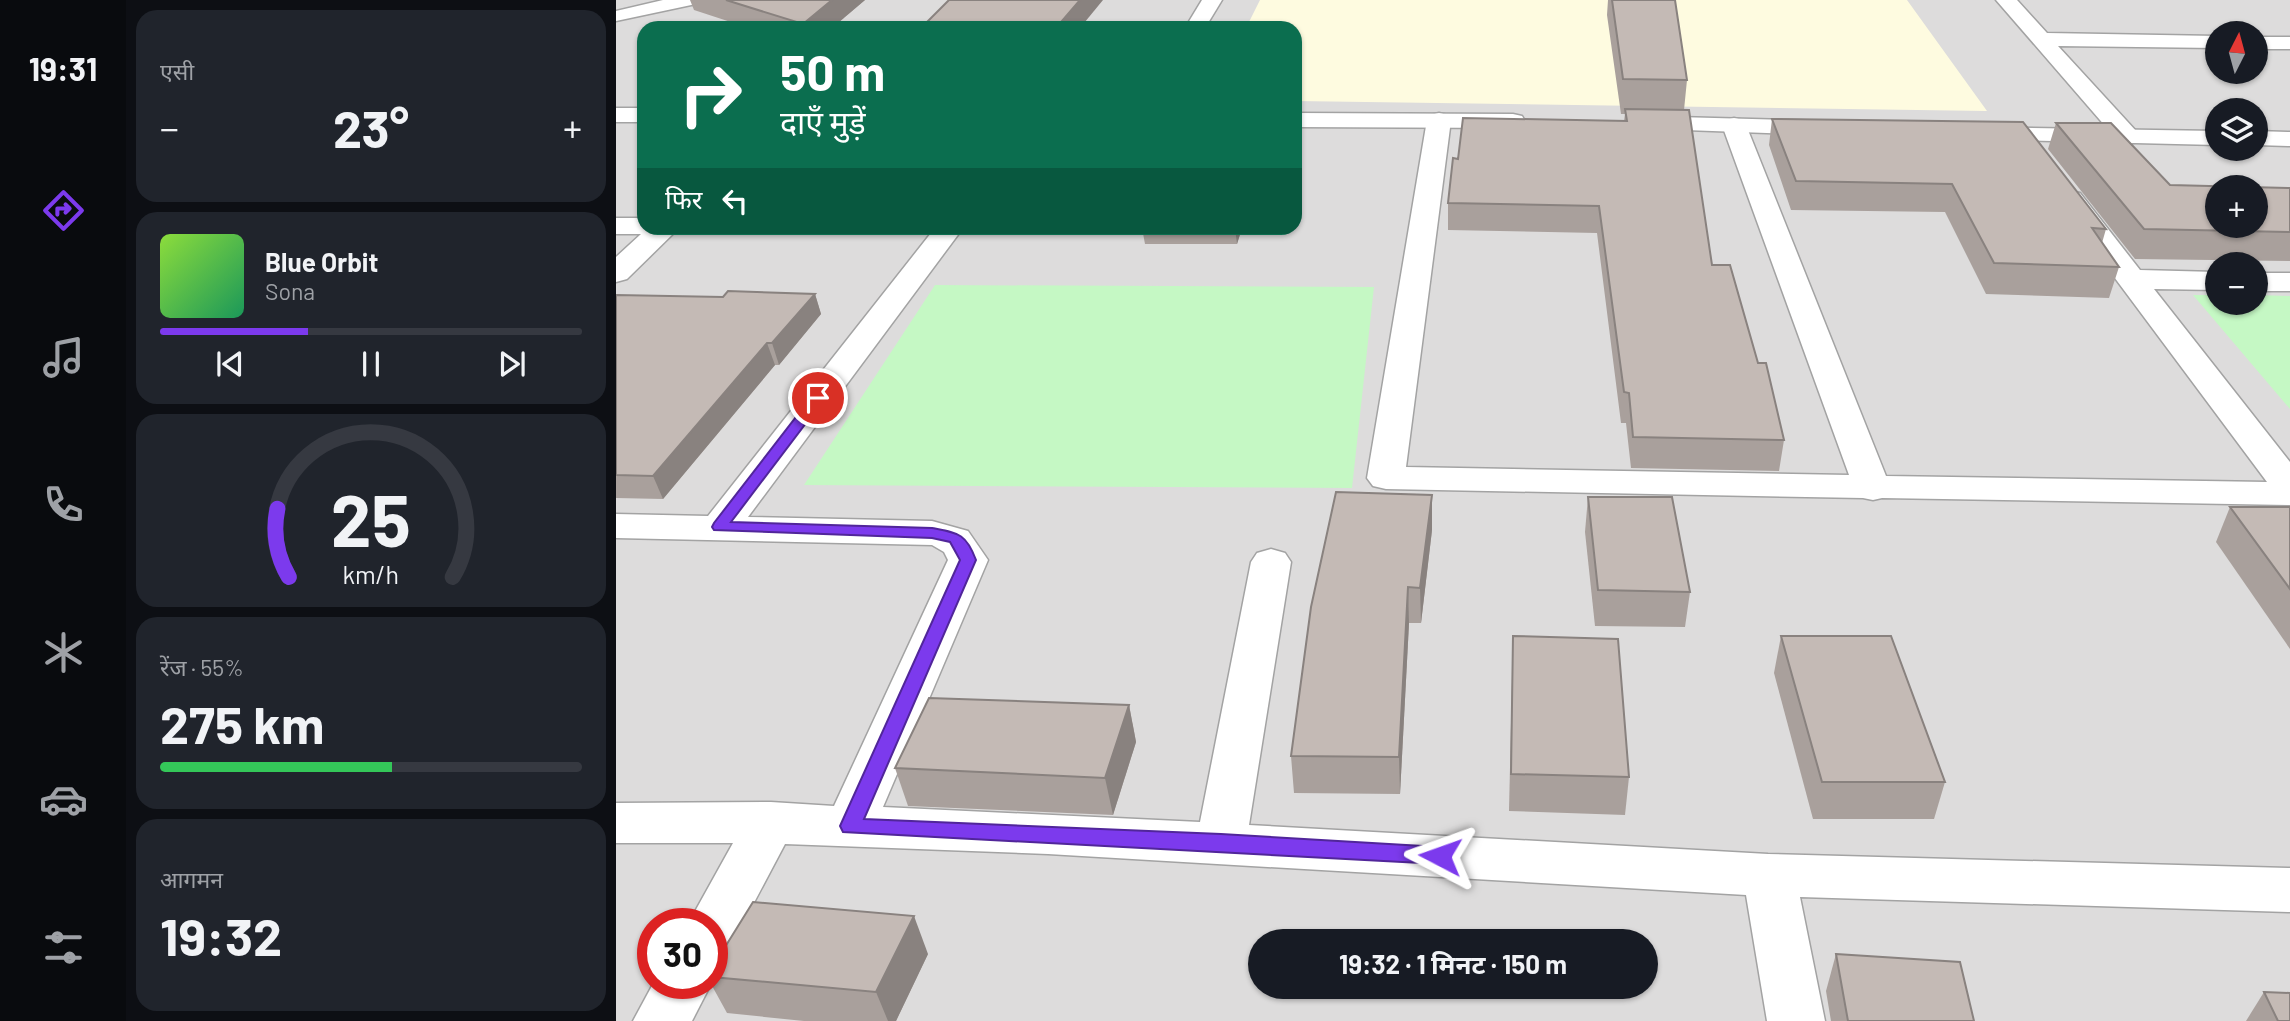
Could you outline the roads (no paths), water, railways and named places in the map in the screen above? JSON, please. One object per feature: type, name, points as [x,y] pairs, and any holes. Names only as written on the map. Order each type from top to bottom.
[{"type":"street","points":[[618,23],[689,0]]},
{"type":"street","points":[[1199,21],[1212,0]]},
{"type":"street","points":[[2006,0],[2128,137]]},
{"type":"street","points":[[618,23],[637,28]]},
{"type":"street","points":[[2041,39],[2205,42]]},
{"type":"street","points":[[2268,43],[2290,43]]},
{"type":"street","points":[[616,115],[637,115]]},
{"type":"street","points":[[1302,120],[1532,122]]},
{"type":"street","points":[[1438,120],[1386,478],[2290,494]]},
{"type":"street","points":[[1613,123],[1843,129]]},
{"type":"street","points":[[1734,125],[1873,488]]},
{"type":"street","points":[[1952,133],[2205,138]]},
{"type":"street","points":[[2021,135],[2290,487]]},
{"type":"street","points":[[2268,138],[2290,139]]},
{"type":"street","points":[[616,226],[637,226]]},
{"type":"street","points":[[616,273],[657,235]]},
{"type":"street","points":[[720,527],[944,235]]},
{"type":"street","points":[[2131,279],[2205,281]]},
{"type":"street","points":[[2268,282],[2290,282]]},
{"type":"street","points":[[616,526],[932,533],[955,538],[963,547],[968,560],[850,826]]},
{"type":"street","points":[[1221,843],[1270,562]]},
{"type":"street","points":[[616,822],[771,822],[1221,843],[1769,875],[2290,890]]},
{"type":"street","points":[[724,908],[771,822]]},
{"type":"street","points":[[1769,875],[1796,1021]]},
{"type":"street","points":[[662,1021],[674,999]]}]
